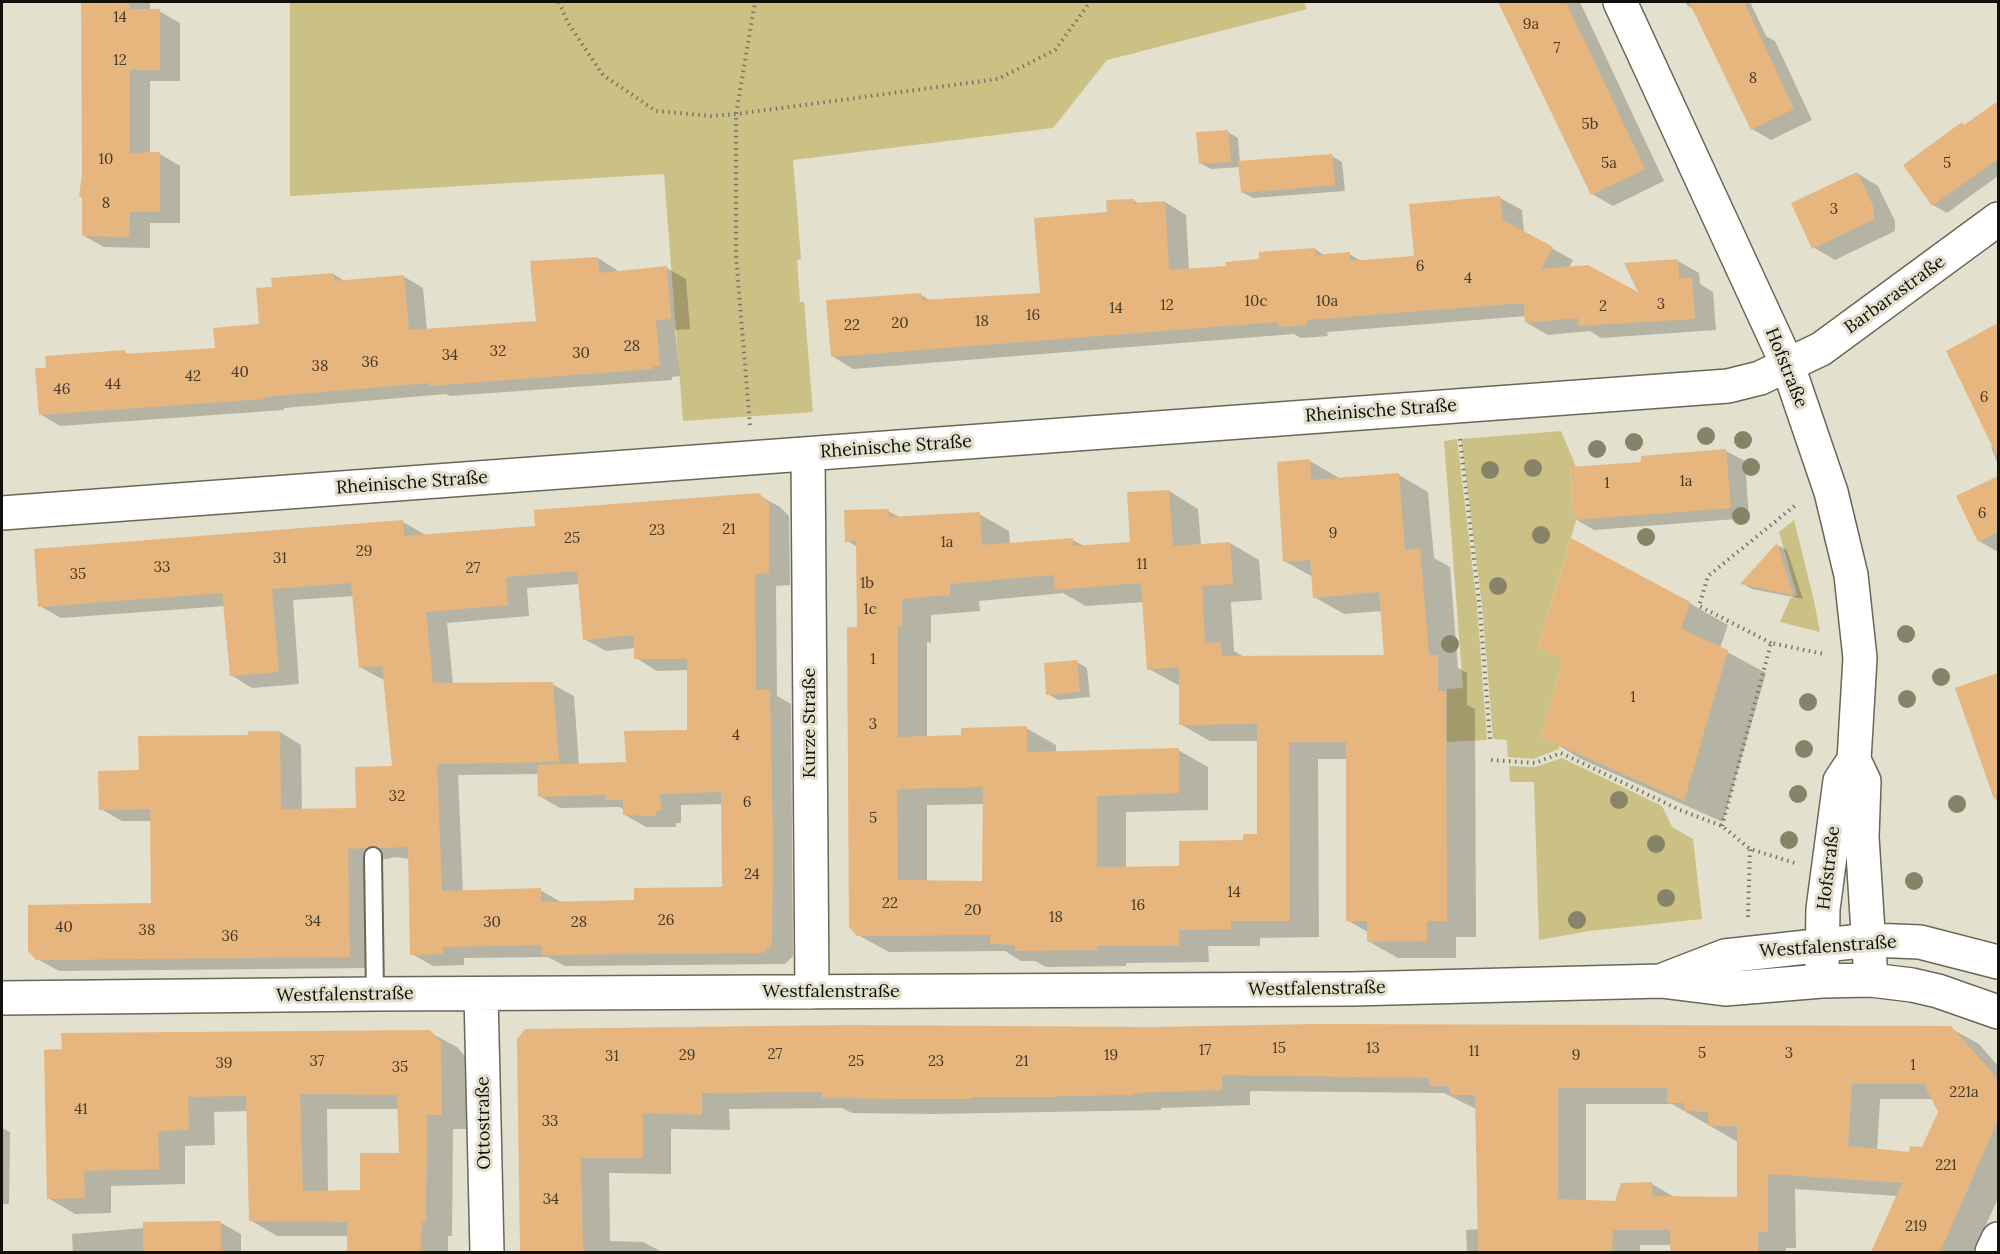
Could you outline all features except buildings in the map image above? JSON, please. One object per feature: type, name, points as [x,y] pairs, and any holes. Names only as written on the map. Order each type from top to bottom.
[{"type":"street","name":"Hofstraße","points":[[1620,2],[1788,366],[1831,492],[1851,575],[1860,658],[1854,760],[1864,781],[1862,837],[1871,980]]},
{"type":"street","name":"Barbarastraße","points":[[1788,366],[1821,349],[1998,219]]},
{"type":"street","name":"Rheinische Straße","points":[[2,513],[1728,386],[1760,378],[1788,366]]},
{"type":"street","name":"Kurze Straße","points":[[808,453],[812,992]]},
{"type":"street","name":"Hofstraße","points":[[1822,981],[1821,946],[1827,871],[1840,781],[1854,760]]},
{"type":"street","name":"Westfalenstraße","points":[[1661,981],[1725,956],[1870,940],[1920,942],[1998,962]]},
{"type":"street","name":"Westfalenstraße","points":[[2,998],[481,993],[1364,989],[1661,981],[1725,989],[1822,981],[1871,980],[1912,984],[1998,1012]]},
{"type":"street","name":"Ottostraße","points":[[481,993],[487,1252]]},
{"type":"street","points":[[1992,1252],[1998,1239]]},
{"type":"lane","points":[[373,856],[375,994]]},
{"type":"path","points":[[559,2],[568,23],[603,75],[656,111],[711,116],[998,79],[1055,50],[1090,2]]},
{"type":"path","points":[[749,414],[736,256],[736,114],[755,2]]},
{"type":"path","points":[[1456,406],[1480,610],[1490,739]]},
{"type":"path","points":[[1801,502],[1792,506],[1708,576],[1699,606],[1771,643],[1817,653],[1860,658]]},
{"type":"path","points":[[1722,826],[1771,643]]},
{"type":"path","points":[[1491,760],[1535,763],[1561,753],[1680,810],[1722,826],[1750,849],[1805,866]]},
{"type":"path","points":[[1748,928],[1750,849]]},
{"type":"shaded area","points":[[290,2],[1304,2],[1307,9],[1107,60],[1053,128],[793,160],[801,259],[797,260],[800,302],[804,302],[813,412],[683,421],[664,174],[290,196]]},
{"type":"shaded area","points":[[1561,431],[1576,467],[1570,468],[1573,507],[1580,507],[1538,647],[1563,660],[1541,737],[1559,745],[1559,749],[1533,759],[1508,757],[1507,740],[1493,739],[1482,605],[1461,439]]},
{"type":"shaded area","points":[[1457,439],[1477,605],[1487,740],[1447,742],[1447,689],[1463,688],[1444,441]]},
{"type":"shaded area","points":[[1794,520],[1820,632],[1780,622],[1790,599],[1797,595],[1779,532]]},
{"type":"shaded area","points":[[1562,758],[1662,806],[1672,827],[1693,839],[1702,919],[1589,931],[1539,940],[1534,782],[1510,782],[1509,766],[1535,767]]}]
